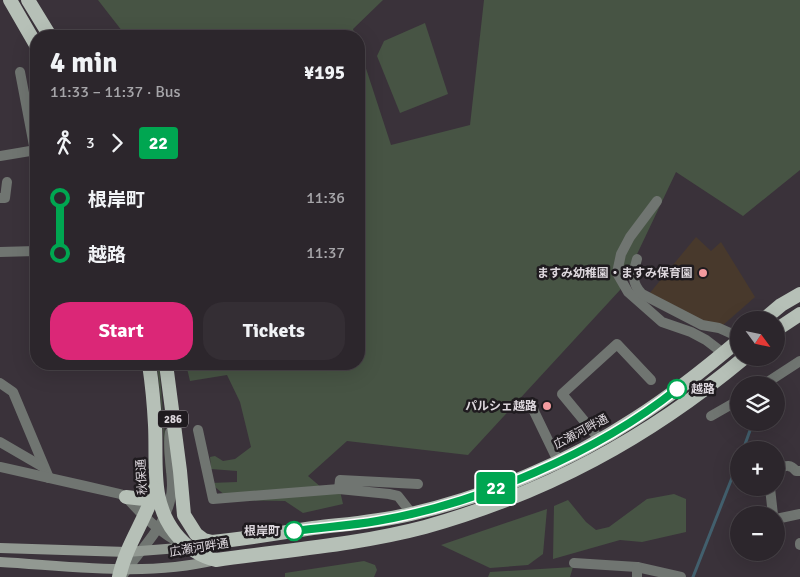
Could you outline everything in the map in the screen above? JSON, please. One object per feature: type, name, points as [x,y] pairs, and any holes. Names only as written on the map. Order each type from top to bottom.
[{"type":"highway","points":[[10,0],[30,35]]},
{"type":"highway","points":[[28,0],[46,30]]},
{"type":"highway","points":[[774,311],[800,294]]},
{"type":"highway","points":[[785,324],[800,314]]},
{"type":"highway","name":"広瀬河畔通","points":[[212,542],[376,522],[464,499],[508,483],[600,440],[670,395],[730,346]]},
{"type":"highway","name":"広瀬河畔通","points":[[216,560],[361,540],[424,527],[490,507],[565,476],[637,436],[734,366]]},
{"type":"highway","name":"秋保通","points":[[150,370],[155,425],[156,486],[161,523],[189,548],[205,558],[216,560]]},
{"type":"highway","name":"286","points":[[167,370],[184,515],[196,534],[204,540],[212,542]]},
{"type":"highway","points":[[126,498],[144,499],[156,486]]},
{"type":"highway","points":[[122,573],[127,552],[151,504],[156,486]]},
{"type":"main road","name":"広瀬河畔通","points":[[0,548],[127,552],[189,548],[212,542]]},
{"type":"main road","name":"広瀬河畔通","points":[[0,562],[122,573],[216,560]]},
{"type":"street","points":[[20,72],[30,121]]},
{"type":"street","points":[[0,156],[30,151]]},
{"type":"street","points":[[0,198],[5,198],[7,182]]},
{"type":"street","points":[[657,201],[630,237],[621,254],[617,274],[628,292],[662,322],[691,332],[706,340],[723,353]]},
{"type":"street","points":[[0,252],[30,251]]},
{"type":"street","points":[[637,259],[634,278],[636,288],[642,294],[702,325],[719,328],[730,334]]},
{"type":"street","points":[[600,440],[562,394],[617,344],[651,380]]},
{"type":"street","points":[[777,376],[800,361]]},
{"type":"street","points":[[0,383],[13,392],[49,478]]},
{"type":"street","points":[[530,403],[558,461]]},
{"type":"street","points":[[712,416],[730,405]]},
{"type":"street","points":[[122,573],[161,523],[171,499],[172,480],[169,434],[173,422]]},
{"type":"street","points":[[198,430],[213,498],[339,489],[398,496],[412,514]]},
{"type":"street","points":[[0,442],[43,467]]},
{"type":"street","points":[[785,466],[792,467],[796,472],[800,471]]},
{"type":"street","points":[[0,467],[113,493],[126,498],[144,517],[161,523]]},
{"type":"street","points":[[339,489],[340,480],[418,484]]},
{"type":"street","points":[[785,517],[800,514]]},
{"type":"street","points":[[574,563],[681,577]]},
{"type":"shaded area","name":"ますみ幼稚園・ますみ保育園","points":[[696,237],[711,251],[721,242],[755,297],[739,311],[730,311],[730,319],[722,326],[705,322],[649,294]]},
{"type":"green space","points":[[98,0],[383,0],[353,30],[121,30]]},
{"type":"green space","points":[[484,0],[800,0],[800,170],[743,216],[676,172],[620,290],[468,455],[347,441],[308,476],[322,488],[340,491],[343,504],[303,513],[285,501],[231,500],[210,483],[237,482],[237,471],[211,469],[210,457],[215,456],[223,461],[235,459],[251,447],[240,402],[227,375],[190,381],[187,370],[365,370],[365,65],[391,145],[470,125]]},
{"type":"green space","points":[[425,23],[448,94],[400,113],[377,56],[384,41]]},
{"type":"green space","points":[[158,370],[159,370],[168,473],[166,473]]},
{"type":"green space","points":[[674,494],[686,499],[686,532],[642,542],[620,540],[553,559],[554,506],[568,500],[586,522],[596,530],[609,527],[647,499]]},
{"type":"green space","points":[[547,509],[543,554],[528,565],[490,568],[441,545]]},
{"type":"green space","points":[[364,561],[375,565],[377,570],[374,577],[285,577],[285,573]]},
{"type":"green space","points":[[573,567],[570,577],[488,577],[490,572]]},
{"type":"waterway","points":[[746,441],[750,431]]},
{"type":"waterway","points":[[693,577],[730,483]]},
{"type":"bus line","name":"22","points":[[294,531],[376,522],[412,514],[464,499],[508,483],[600,440],[636,418],[677,389]]},
{"type":"place","name":"ますみ幼稚園・ますみ保育園","points":[[703,273]]},
{"type":"place","name":"越路","points":[[677,389]]},
{"type":"place","name":"パルシェ越路","points":[[547,406]]},
{"type":"place","name":"根岸町","points":[[294,531]]}]
